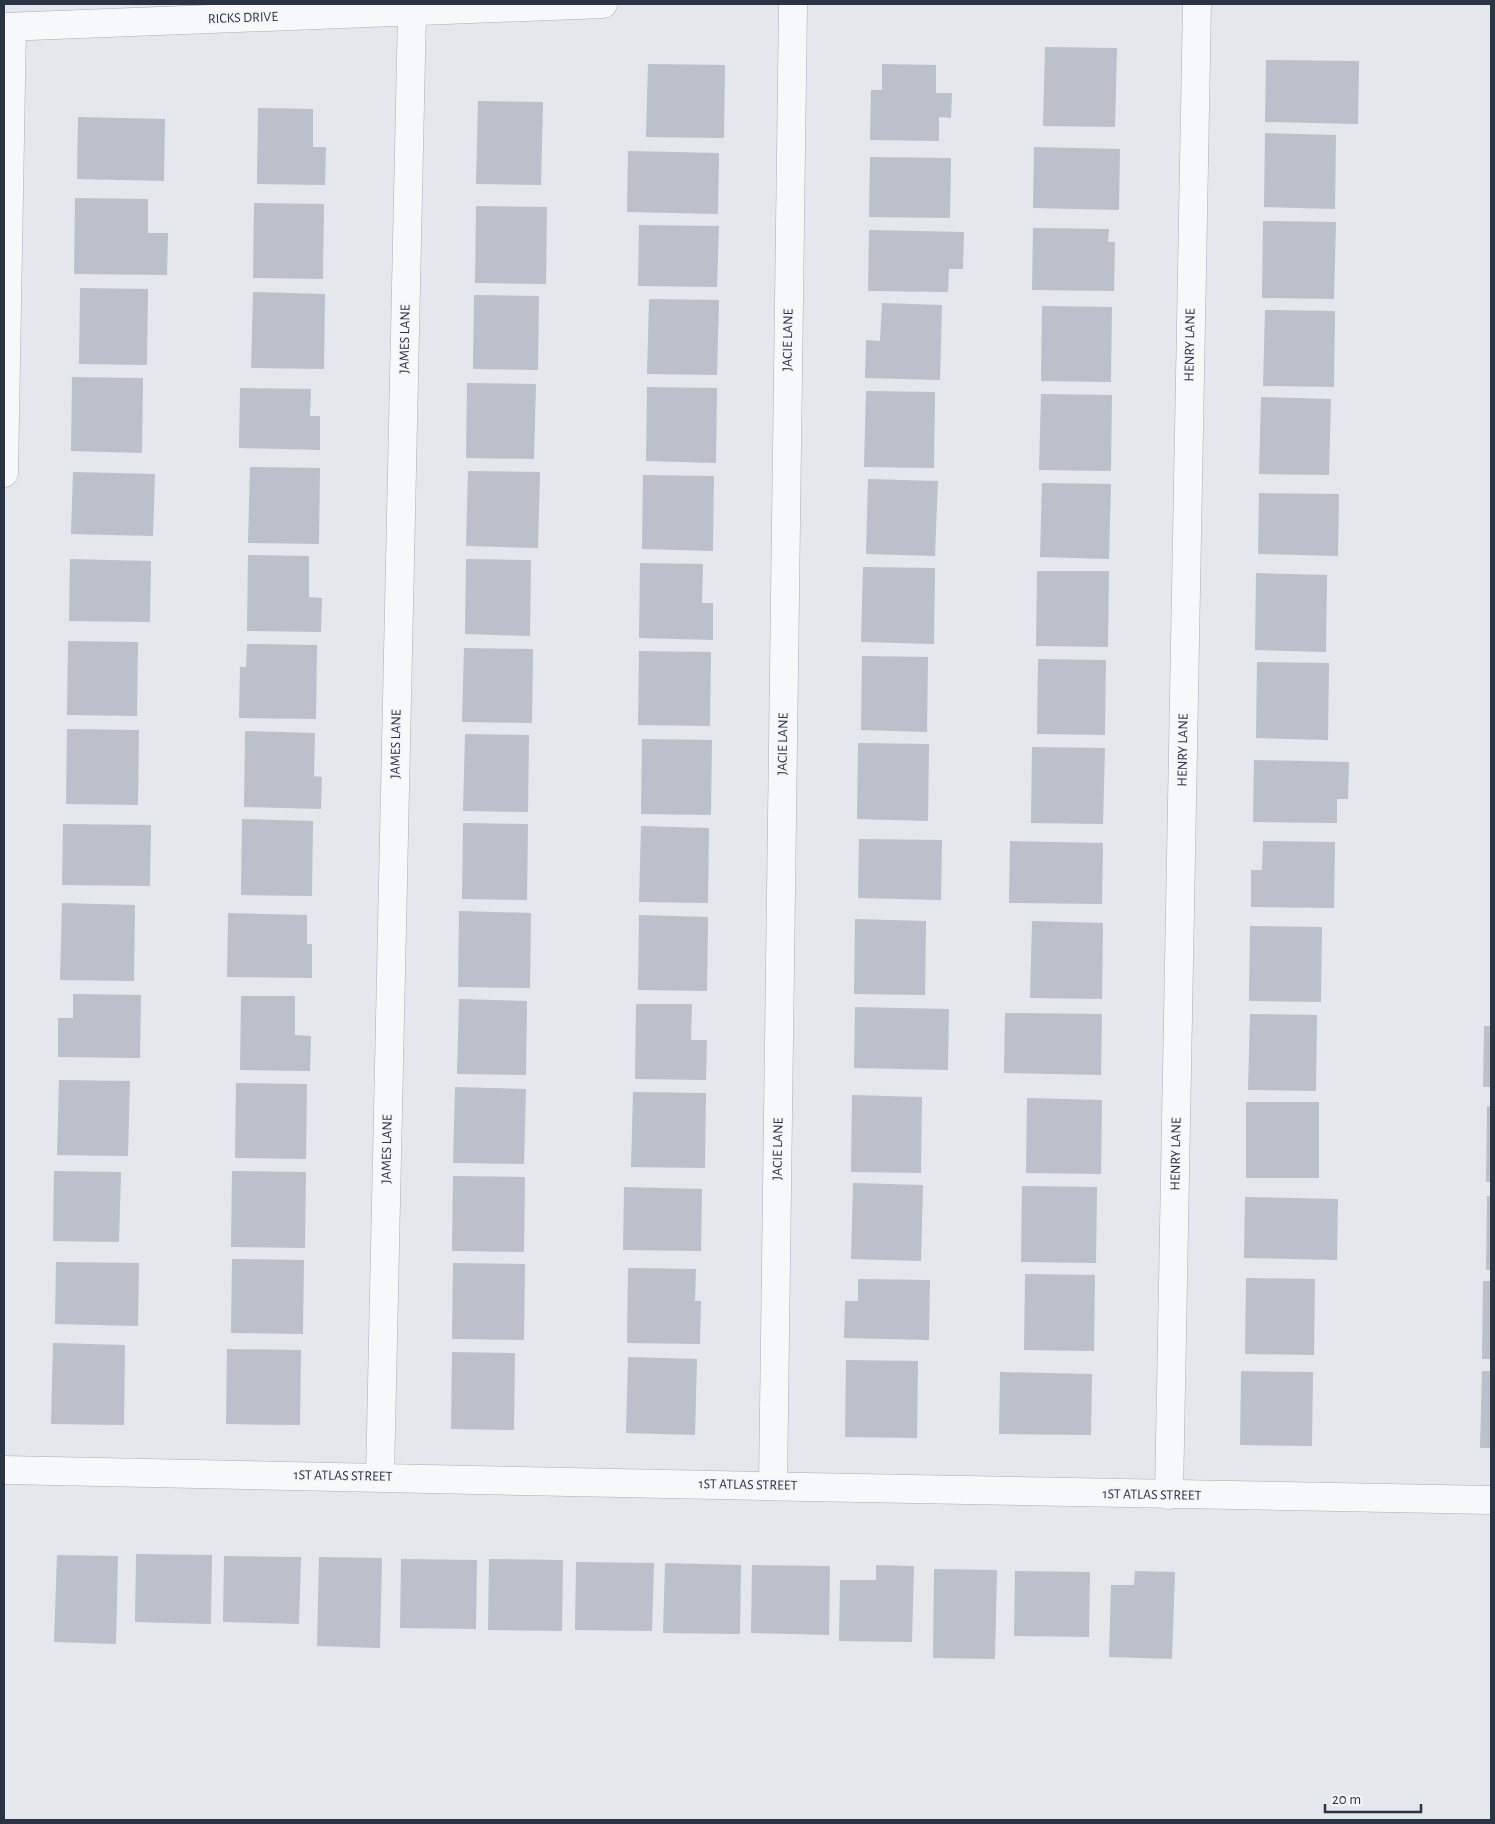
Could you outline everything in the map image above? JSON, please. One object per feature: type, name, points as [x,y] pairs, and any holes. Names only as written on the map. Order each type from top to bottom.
[{"type":"street","name":"RICKS DRIVE","points":[[8,27],[603,4]]},
{"type":"street","name":"JACIE LANE","points":[[773,1485],[793,4]]},
{"type":"street","name":"HENRY LANE","points":[[1169,1495],[1197,4]]},
{"type":"street","name":"JAMES LANE","points":[[380,1477],[412,12]]},
{"type":"street","points":[[4,473],[8,27]]},
{"type":"street","name":"1ST ATLAS STREET","points":[[4,1470],[1491,1500]]},
{"type":"building","points":[[1045,47],[1117,48],[1115,127],[1043,126]]},
{"type":"building","points":[[1266,60],[1359,61],[1358,124],[1265,122]]},
{"type":"building","points":[[648,64],[725,65],[724,138],[646,137]]},
{"type":"building","points":[[882,64],[936,65],[936,93],[952,93],[951,118],[939,117],[939,141],[870,140],[871,90],[882,90]]},
{"type":"building","points":[[478,101],[543,102],[541,185],[476,184]]},
{"type":"building","points":[[258,108],[313,109],[313,147],[326,147],[325,185],[257,184]]},
{"type":"building","points":[[78,117],[165,119],[164,181],[77,179]]},
{"type":"building","points":[[1265,133],[1336,135],[1335,209],[1264,207]]},
{"type":"building","points":[[1034,147],[1120,149],[1119,210],[1033,208]]},
{"type":"building","points":[[628,151],[719,153],[718,214],[627,212]]},
{"type":"building","points":[[870,157],[951,158],[950,218],[869,217]]},
{"type":"building","points":[[75,198],[148,199],[148,233],[168,233],[167,275],[74,274]]},
{"type":"building","points":[[254,203],[324,204],[323,279],[253,278]]},
{"type":"building","points":[[476,206],[547,207],[546,284],[475,283]]},
{"type":"building","points":[[1263,221],[1336,222],[1334,299],[1262,298]]},
{"type":"building","points":[[639,225],[719,226],[717,287],[638,286]]},
{"type":"building","points":[[1033,228],[1109,229],[1108,242],[1115,242],[1114,291],[1032,290]]},
{"type":"building","points":[[869,230],[964,232],[963,269],[949,269],[948,292],[868,291]]},
{"type":"building","points":[[80,288],[148,289],[147,365],[79,364]]},
{"type":"building","points":[[253,292],[325,294],[324,369],[251,368]]},
{"type":"building","points":[[474,295],[539,296],[538,370],[473,369]]},
{"type":"building","points":[[649,299],[719,300],[717,375],[647,374]]},
{"type":"building","points":[[882,303],[942,305],[940,380],[865,378],[866,340],[880,341]]},
{"type":"building","points":[[1042,306],[1112,307],[1111,382],[1041,381]]},
{"type":"building","points":[[1265,310],[1335,311],[1334,387],[1263,386]]},
{"type":"building","points":[[72,377],[143,378],[142,453],[71,451]]},
{"type":"building","points":[[467,383],[536,384],[534,459],[466,458]]},
{"type":"building","points":[[647,387],[717,388],[716,463],[646,461]]},
{"type":"building","points":[[240,388],[311,389],[310,416],[320,416],[320,450],[239,448]]},
{"type":"building","points":[[866,391],[935,392],[934,468],[864,467]]},
{"type":"building","points":[[1041,394],[1112,395],[1111,471],[1039,470]]},
{"type":"building","points":[[1261,397],[1331,399],[1329,475],[1259,474]]},
{"type":"building","points":[[250,467],[320,468],[319,544],[248,543]]},
{"type":"building","points":[[468,471],[540,472],[538,548],[466,546]]},
{"type":"building","points":[[73,472],[155,474],[153,536],[71,534]]},
{"type":"building","points":[[643,475],[714,476],[713,551],[642,549]]},
{"type":"building","points":[[868,479],[938,481],[935,556],[866,554]]},
{"type":"building","points":[[1042,483],[1111,484],[1109,559],[1040,557]]},
{"type":"building","points":[[1259,493],[1339,494],[1338,556],[1258,554]]},
{"type":"building","points":[[248,555],[309,556],[309,597],[322,598],[321,632],[247,631]]},
{"type":"building","points":[[70,559],[151,561],[150,622],[69,621]]},
{"type":"building","points":[[466,559],[531,560],[530,636],[465,634]]},
{"type":"building","points":[[640,563],[703,564],[702,603],[713,603],[713,640],[639,638]]},
{"type":"building","points":[[863,567],[935,568],[934,644],[861,642]]},
{"type":"building","points":[[1037,571],[1109,571],[1108,647],[1036,646]]},
{"type":"building","points":[[1256,573],[1327,575],[1326,652],[1255,650]]},
{"type":"building","points":[[68,641],[138,642],[137,716],[67,715]]},
{"type":"building","points":[[247,644],[317,645],[316,719],[239,718],[240,667],[246,667]]},
{"type":"building","points":[[464,648],[533,649],[532,723],[462,722]]},
{"type":"building","points":[[639,651],[711,652],[710,726],[638,725]]},
{"type":"building","points":[[862,656],[928,657],[927,732],[861,730]]},
{"type":"building","points":[[1038,659],[1106,660],[1105,735],[1037,734]]},
{"type":"building","points":[[1257,662],[1329,663],[1328,740],[1256,738]]},
{"type":"building","points":[[67,729],[139,730],[138,805],[66,804]]},
{"type":"building","points":[[245,731],[315,733],[314,776],[322,777],[321,809],[244,807]]},
{"type":"building","points":[[465,734],[529,735],[528,812],[463,811]]},
{"type":"building","points":[[642,739],[712,740],[711,815],[641,814]]},
{"type":"building","points":[[858,743],[929,744],[928,821],[857,819]]},
{"type":"building","points":[[1032,747],[1105,748],[1103,824],[1031,823]]},
{"type":"building","points":[[1254,760],[1349,762],[1348,799],[1337,799],[1337,823],[1253,822]]},
{"type":"building","points":[[242,819],[313,821],[312,896],[241,895]]},
{"type":"building","points":[[463,823],[528,824],[527,900],[462,899]]},
{"type":"building","points":[[63,824],[151,825],[150,886],[62,885]]},
{"type":"building","points":[[641,826],[709,828],[708,903],[639,902]]},
{"type":"building","points":[[859,839],[942,840],[941,900],[858,898]]},
{"type":"building","points":[[1010,841],[1103,843],[1102,904],[1009,903]]},
{"type":"building","points":[[1263,841],[1335,842],[1334,908],[1251,907],[1251,870],[1262,870]]},
{"type":"building","points":[[62,903],[135,905],[134,981],[60,980]]},
{"type":"building","points":[[459,911],[531,913],[530,988],[458,987]]},
{"type":"building","points":[[228,913],[307,915],[307,944],[312,944],[312,978],[227,977]]},
{"type":"building","points":[[639,915],[708,917],[707,991],[638,990]]},
{"type":"building","points":[[855,919],[926,921],[925,995],[854,994]]},
{"type":"building","points":[[1032,921],[1103,923],[1102,999],[1030,998]]},
{"type":"building","points":[[1250,926],[1322,927],[1321,1002],[1249,1001]]},
{"type":"building","points":[[73,994],[141,995],[140,1058],[58,1057],[58,1018],[73,1018]]},
{"type":"building","points":[[241,996],[295,996],[295,1035],[311,1036],[310,1071],[240,1070]]},
{"type":"building","points":[[459,999],[527,1001],[526,1075],[457,1074]]},
{"type":"building","points":[[636,1004],[692,1004],[691,1040],[707,1040],[706,1080],[635,1079]]},
{"type":"building","points":[[855,1007],[949,1009],[948,1070],[854,1068]]},
{"type":"building","points":[[1005,1013],[1102,1014],[1101,1075],[1004,1073]]},
{"type":"building","points":[[1250,1014],[1317,1015],[1316,1091],[1248,1090]]},
{"type":"building","points":[[1484,1026],[1491,1026],[1491,1087],[1483,1087]]},
{"type":"building","points":[[59,1080],[130,1081],[128,1156],[57,1155]]},
{"type":"building","points":[[236,1083],[307,1084],[306,1159],[235,1158]]},
{"type":"building","points":[[455,1087],[526,1089],[524,1164],[453,1163]]},
{"type":"building","points":[[633,1092],[706,1093],[705,1168],[631,1167]]},
{"type":"building","points":[[852,1095],[922,1097],[921,1173],[851,1172]]},
{"type":"building","points":[[1027,1098],[1102,1100],[1101,1174],[1026,1173]]},
{"type":"building","points":[[1246,1102],[1319,1102],[1319,1178],[1246,1178]]},
{"type":"building","points":[[1487,1106],[1491,1107],[1491,1182],[1486,1182]]},
{"type":"building","points":[[54,1171],[121,1172],[119,1242],[53,1241]]},
{"type":"building","points":[[232,1171],[306,1172],[305,1248],[231,1247]]},
{"type":"building","points":[[453,1176],[525,1177],[524,1252],[452,1251]]},
{"type":"building","points":[[853,1183],[923,1185],[921,1261],[851,1259]]},
{"type":"building","points":[[1022,1186],[1097,1187],[1096,1263],[1021,1262]]},
{"type":"building","points":[[624,1187],[702,1189],[701,1251],[623,1250]]},
{"type":"building","points":[[1487,1196],[1491,1196],[1491,1270],[1486,1270]]},
{"type":"building","points":[[1245,1197],[1338,1199],[1337,1260],[1244,1258]]},
{"type":"building","points":[[232,1259],[304,1260],[303,1334],[231,1333]]},
{"type":"building","points":[[56,1262],[139,1263],[138,1326],[55,1324]]},
{"type":"building","points":[[453,1263],[525,1264],[524,1340],[452,1339]]},
{"type":"building","points":[[628,1268],[696,1269],[695,1301],[701,1301],[700,1344],[627,1343]]},
{"type":"building","points":[[1025,1274],[1095,1275],[1094,1351],[1024,1350]]},
{"type":"building","points":[[1246,1278],[1315,1279],[1314,1355],[1245,1354]]},
{"type":"building","points":[[858,1279],[930,1280],[929,1340],[844,1338],[845,1301],[858,1301]]},
{"type":"building","points":[[1483,1281],[1491,1281],[1491,1359],[1482,1359]]},
{"type":"building","points":[[53,1343],[125,1345],[124,1425],[51,1424]]},
{"type":"building","points":[[227,1349],[301,1350],[300,1425],[226,1424]]},
{"type":"building","points":[[452,1352],[515,1353],[514,1430],[451,1429]]},
{"type":"building","points":[[628,1357],[697,1359],[695,1435],[626,1433]]},
{"type":"building","points":[[846,1360],[918,1361],[917,1438],[845,1437]]},
{"type":"building","points":[[1241,1371],[1313,1372],[1312,1446],[1240,1445]]},
{"type":"building","points":[[1482,1371],[1491,1371],[1491,1448],[1480,1448]]},
{"type":"building","points":[[1000,1372],[1092,1374],[1091,1435],[999,1434]]},
{"type":"building","points":[[136,1554],[212,1555],[211,1624],[135,1622]]},
{"type":"building","points":[[57,1555],[118,1556],[116,1644],[54,1642]]},
{"type":"building","points":[[224,1556],[301,1557],[299,1624],[223,1622]]},
{"type":"building","points":[[319,1557],[382,1558],[380,1648],[317,1646]]},
{"type":"building","points":[[401,1559],[477,1560],[476,1629],[400,1628]]},
{"type":"building","points":[[489,1559],[563,1560],[562,1631],[488,1630]]},
{"type":"building","points":[[576,1562],[654,1563],[652,1631],[575,1630]]},
{"type":"building","points":[[665,1563],[741,1565],[740,1634],[663,1633]]},
{"type":"building","points":[[752,1565],[830,1566],[829,1635],[751,1633]]},
{"type":"building","points":[[876,1565],[914,1566],[912,1642],[839,1641],[840,1580],[876,1580]]},
{"type":"building","points":[[934,1569],[997,1570],[995,1659],[933,1658]]},
{"type":"building","points":[[1015,1571],[1090,1572],[1089,1637],[1014,1636]]},
{"type":"building","points":[[1135,1571],[1175,1572],[1172,1659],[1109,1657],[1111,1585],[1134,1585]]}]
